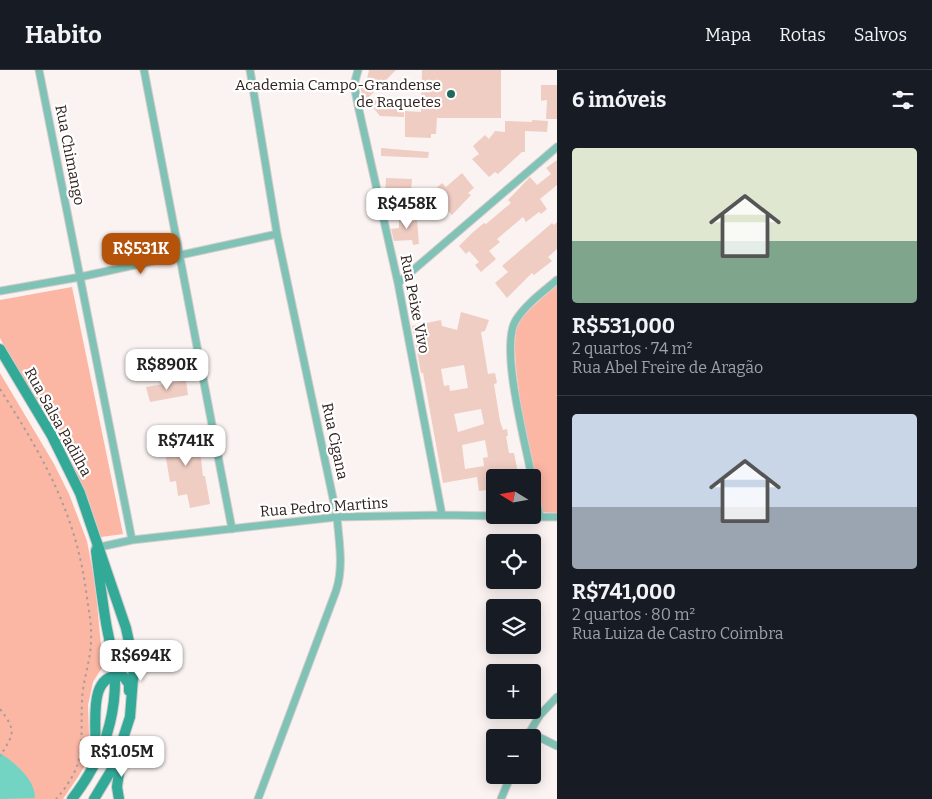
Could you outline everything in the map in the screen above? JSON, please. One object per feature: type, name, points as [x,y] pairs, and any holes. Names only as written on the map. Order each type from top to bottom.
[{"type":"main road","name":"Rua Salsa Padilha","points":[[0,349],[67,464],[90,518],[97,545]]},
{"type":"main road","points":[[72,799],[91,772],[110,725],[114,707],[115,675],[97,545]]},
{"type":"main road","points":[[94,799],[114,766],[123,742],[130,717],[134,666],[126,628],[97,545]]},
{"type":"main road","points":[[91,772],[97,737],[96,702],[100,684],[104,679],[115,675],[123,676],[128,684],[130,717]]},
{"type":"main road","points":[[119,799],[118,787],[123,742]]},
{"type":"street","name":"Rua Chimango","points":[[39,70],[132,540]]},
{"type":"street","points":[[144,70],[232,529]]},
{"type":"street","name":"Rua Cigana","points":[[252,70],[251,78],[277,234],[337,517],[341,560],[340,578],[258,799]]},
{"type":"street","name":"Rua Peixe Vivo","points":[[358,70],[354,85],[398,283],[442,514]]},
{"type":"street","points":[[398,283],[557,148]]},
{"type":"street","points":[[0,291],[80,277],[277,234]]},
{"type":"street","points":[[530,469],[511,365],[510,336],[515,321],[557,280]]},
{"type":"street","name":"Rua Pedro Martins","points":[[97,545],[337,517],[442,514],[486,515]]},
{"type":"street","name":"Rua Pedro Martins","points":[[541,516],[557,517]]},
{"type":"street","points":[[531,729],[540,715],[557,697]]},
{"type":"street","points":[[541,740],[557,746]]},
{"type":"street","points":[[501,799],[507,784]]},
{"type":"path","points":[[0,389],[35,444],[53,478],[69,519],[84,577],[92,638],[89,666],[82,699],[80,760],[72,778],[56,799]]},
{"type":"path","points":[[0,709],[11,723],[12,736],[0,756]]},
{"type":"shaded area","points":[[557,285],[557,513],[542,512],[541,469],[534,469],[518,385],[515,337],[519,323],[531,308]]},
{"type":"shaded area","points":[[72,287],[123,534],[101,537],[84,490],[71,462],[18,373],[0,338],[0,300]]},
{"type":"shaded area","points":[[0,373],[54,464],[69,494],[87,541],[95,583],[103,666],[93,682],[88,705],[89,735],[84,767],[63,799],[0,799]]},
{"type":"shaded area","points":[[0,753],[18,767],[28,778],[32,784],[35,798],[0,799]]},
{"type":"building","points":[[369,70],[396,70],[364,102],[360,86],[366,83]]},
{"type":"building","name":"Academia Campo-Grandense de Raquetes","points":[[422,70],[501,70],[501,118],[437,118],[436,134],[431,134],[431,138],[405,137],[405,111],[421,112]]},
{"type":"building","points":[[541,85],[557,85],[557,119],[546,119],[547,100],[541,101]]},
{"type":"building","points":[[367,100],[404,101],[404,117],[380,116]]},
{"type":"building","points":[[532,120],[548,121],[547,132],[525,131],[525,152],[522,152],[498,174],[495,172],[489,177],[472,159],[479,154],[473,146],[485,135],[489,139],[495,131],[505,132],[505,121],[532,122]]},
{"type":"building","points":[[381,148],[429,152],[428,158],[381,156]]},
{"type":"building","points":[[557,160],[557,185],[540,199],[547,209],[541,214],[539,212],[526,222],[523,217],[497,239],[500,242],[489,251],[496,259],[481,272],[475,265],[479,262],[469,251],[466,254],[459,246],[484,223],[486,224],[511,203],[508,200],[530,177],[537,185],[551,174],[546,168]]},
{"type":"building","points":[[462,173],[474,188],[468,193],[471,195],[452,215],[431,193],[442,183],[446,187]]},
{"type":"building","points":[[386,178],[412,179],[411,192],[397,191],[397,195],[385,194]]},
{"type":"building","points":[[413,214],[413,221],[417,220],[419,244],[413,245],[412,240],[394,241],[391,229],[399,228],[399,216]]},
{"type":"building","points":[[557,222],[557,249],[548,257],[552,261],[534,275],[532,273],[507,298],[495,283],[508,272],[502,266],[552,223],[554,225]]},
{"type":"building","points":[[461,312],[489,320],[485,331],[481,332],[488,374],[495,373],[497,383],[494,384],[500,421],[503,430],[507,429],[508,436],[506,436],[509,453],[514,453],[517,469],[486,469],[486,490],[479,491],[477,477],[443,483],[423,373],[421,373],[412,326],[441,320],[442,326],[457,330]],"holes":[[[464,365],[468,388],[450,391],[449,385],[444,386],[441,369]],[[481,409],[484,424],[458,432],[454,414]],[[485,440],[488,457],[483,458],[484,466],[465,469],[462,445]]]},
{"type":"building","points":[[186,380],[188,395],[150,402],[146,387]]},
{"type":"building","points":[[193,429],[195,445],[200,450],[203,476],[205,476],[210,504],[190,508],[187,494],[178,496],[176,481],[170,482],[162,434]]},
{"type":"place","name":"Academia Campo-Grandense de Raquetes","points":[[451,94]]}]
